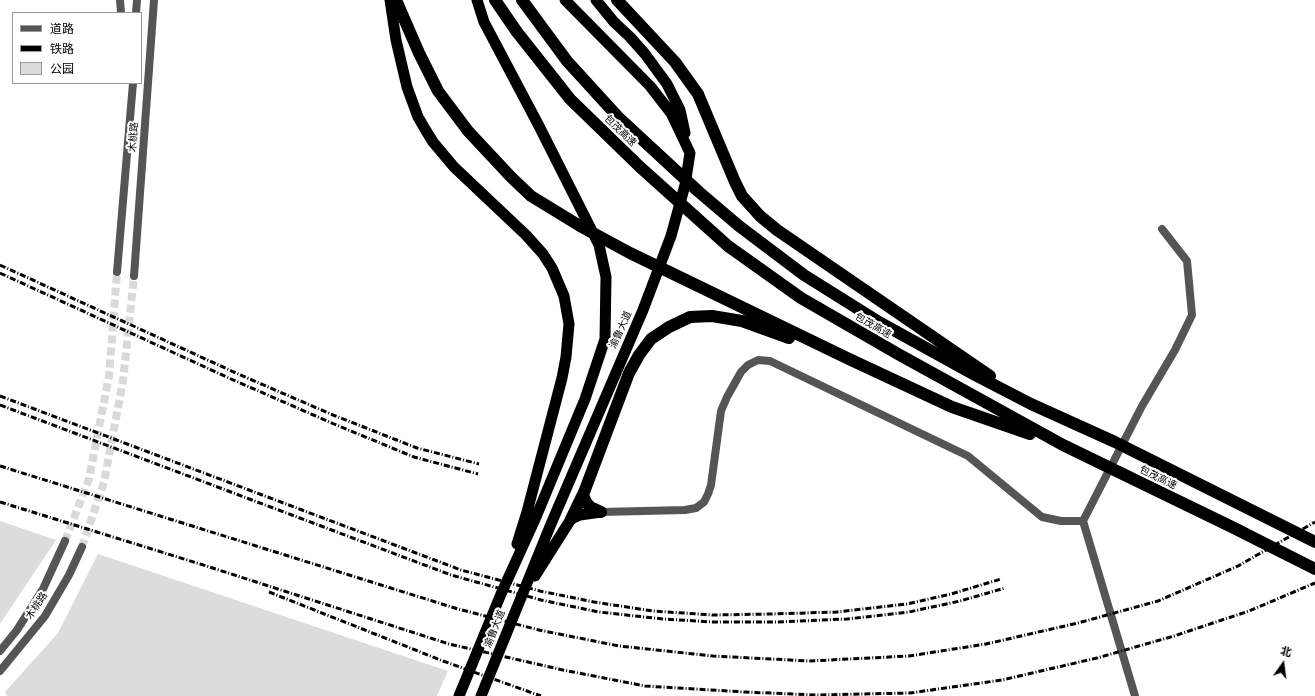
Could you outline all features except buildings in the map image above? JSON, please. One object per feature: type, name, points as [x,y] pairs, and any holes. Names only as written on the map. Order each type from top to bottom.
[{"type":"highway","points":[[390,0],[396,40],[407,87],[418,117],[425,129],[433,142],[454,167],[544,254],[552,268],[564,296],[569,324],[566,357],[532,514]]},
{"type":"highway","points":[[396,0],[419,53],[438,91],[468,131],[531,196],[580,226],[630,253],[849,359],[952,407],[1063,445]]},
{"type":"highway","points":[[477,0],[484,22],[539,126],[599,245],[606,278],[605,338],[585,399],[532,514]]},
{"type":"highway","name":"包茂高速","points":[[495,0],[517,32],[570,99],[640,167],[728,246],[802,298],[898,354],[1063,445],[1315,569]]},
{"type":"highway","name":"包茂高速","points":[[522,0],[572,67],[619,118],[699,192],[739,226],[804,275],[879,322],[1030,404],[1115,442],[1315,542]]},
{"type":"highway","points":[[565,0],[650,86],[671,113],[690,153]]},
{"type":"highway","points":[[596,0],[614,22],[645,54],[667,84],[680,110],[690,153]]},
{"type":"highway","points":[[617,0],[675,62],[698,94],[742,196],[760,216],[777,230],[1030,404]]},
{"type":"highway","name":"渝鲁大道","points":[[481,696],[519,600],[643,310],[671,236],[685,185],[690,153]]},
{"type":"highway","points":[[601,512],[590,507],[583,495],[629,373],[651,338],[690,317],[712,316],[742,321],[849,359]]},
{"type":"highway","points":[[519,600],[571,519],[588,484]]},
{"type":"highway","points":[[571,519],[580,515],[601,512]]},
{"type":"highway","name":"渝鲁大道","points":[[459,696],[532,514]]},
{"type":"street","points":[[120,0],[121,12]]},
{"type":"street","points":[[136,12],[137,0]]},
{"type":"street","name":"木桃路","points":[[134,276],[154,0]]},
{"type":"street","points":[[130,84],[132,102]]},
{"type":"street","name":"木桃路","points":[[117,272],[133,84]]},
{"type":"street","points":[[1135,696],[1083,520],[1142,406],[1175,350],[1192,315],[1187,261],[1162,229]]},
{"type":"street","points":[[601,512],[685,510],[696,508],[704,502],[711,485],[721,411],[727,397],[740,372],[748,365],[758,360],[770,360],[968,456],[1042,517],[1061,521],[1083,520]]},
{"type":"street","name":"木桃路","points":[[0,651],[17,630],[43,589],[65,541]]},
{"type":"street","name":"木桃路","points":[[0,671],[45,616],[69,575],[82,547]]},
{"type":"green space","points":[[0,521],[56,540],[0,624]]},
{"type":"green space","points":[[98,554],[448,671],[437,696],[7,696],[5,692],[58,633]]},
{"type":"tunnel","points":[[65,541],[89,479],[109,376],[117,272]]},
{"type":"tunnel","points":[[82,547],[104,482],[123,381],[134,276]]},
{"type":"railway","points":[[0,265],[236,373],[333,415],[417,448],[479,464]]},
{"type":"railway","points":[[0,273],[231,379],[334,424],[414,457],[478,474]]},
{"type":"railway","points":[[0,396],[461,570],[540,591],[594,602],[653,611],[713,615],[837,612],[907,604],[951,594],[1001,579]]},
{"type":"railway","points":[[0,405],[451,575],[541,600],[599,612],[663,619],[713,622],[777,622],[847,619],[909,612],[960,601],[1005,588]]},
{"type":"railway","points":[[0,466],[458,609],[539,630],[619,646],[713,656],[809,661],[909,656],[986,644],[1078,623],[1158,601],[1238,566],[1315,522]]},
{"type":"railway","points":[[0,502],[197,563],[449,644],[563,670],[645,686],[816,695],[910,693],[1002,680],[1097,658],[1174,636],[1249,611],[1315,583]]},
{"type":"railway","points":[[269,592],[443,661],[541,696]]}]
